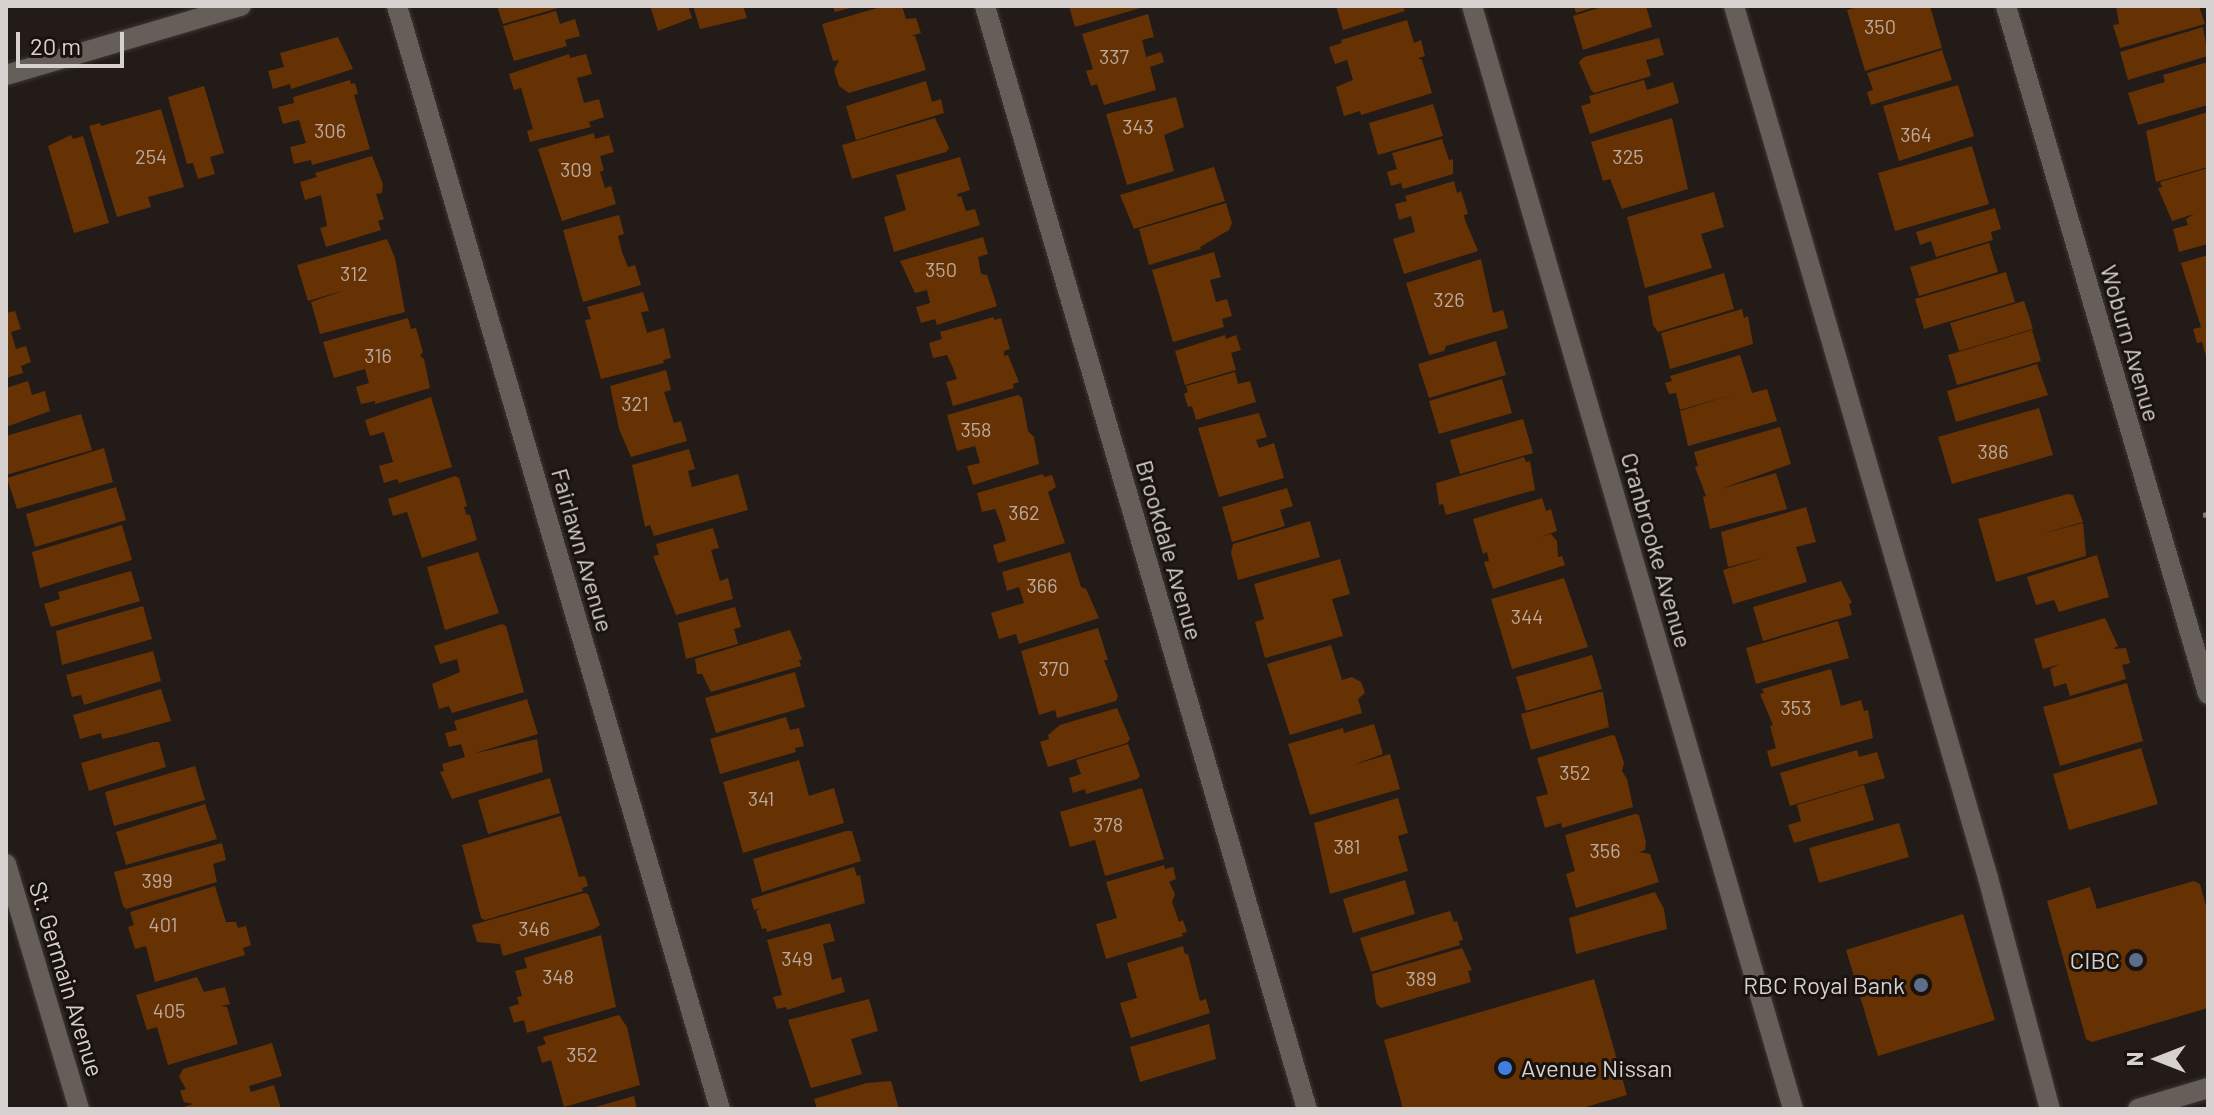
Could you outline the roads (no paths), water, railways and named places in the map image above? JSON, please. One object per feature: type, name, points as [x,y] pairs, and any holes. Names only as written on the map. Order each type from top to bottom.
[{"type":"street","points":[[6,75],[241,6]]},
{"type":"street","name":"Fairlawn Avenue","points":[[397,6],[720,1109]]},
{"type":"street","name":"Brookdale Avenue","points":[[985,6],[1307,1109]]},
{"type":"street","name":"Cranbrooke Avenue","points":[[1472,6],[1793,1109]]},
{"type":"street","points":[[1734,6],[1984,863],[2050,1109]]},
{"type":"street","name":"Woburn Avenue","points":[[2006,6],[2208,694]]},
{"type":"street","name":"St. Germain Avenue","points":[[6,864],[79,1109]]},
{"type":"street","points":[[2138,1109],[2208,1088]]},
{"type":"place","name":"CIBC","points":[[2136,960]]},
{"type":"place","name":"RBC Royal Bank","points":[[1921,985]]},
{"type":"place","name":"Avenue Nissan","points":[[1505,1068]]}]
